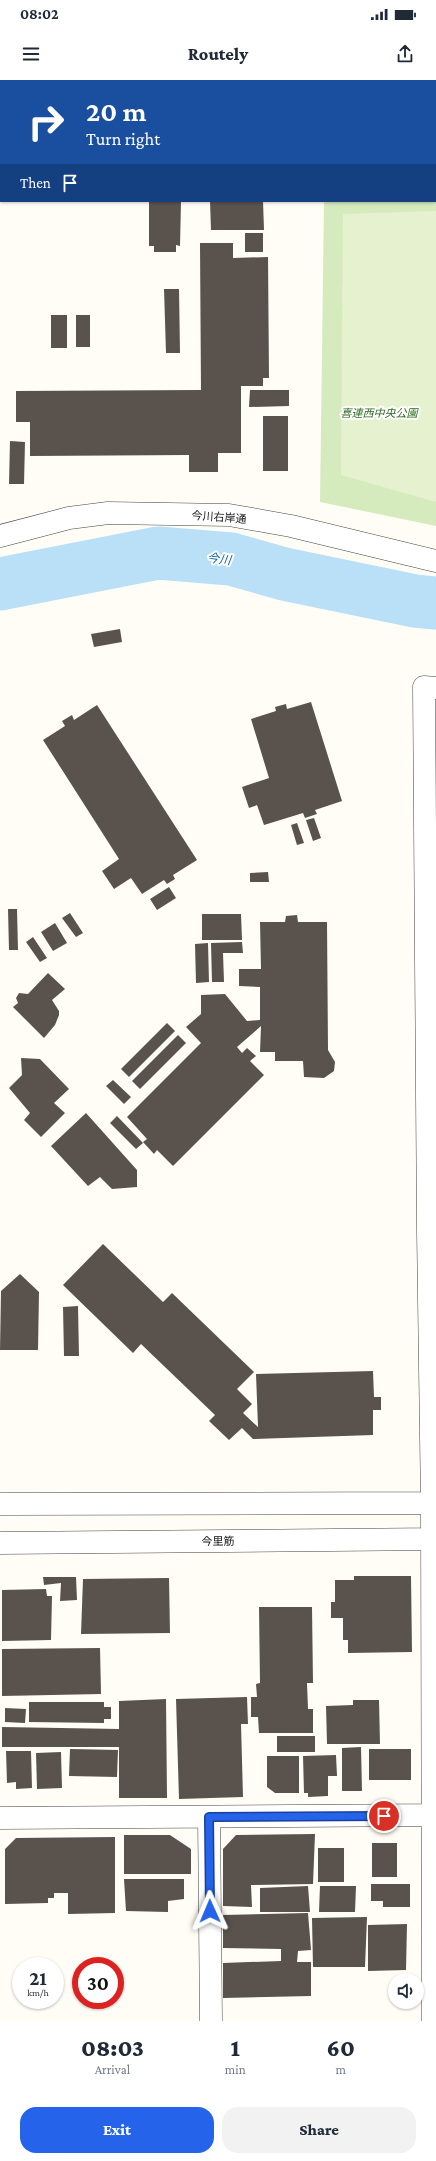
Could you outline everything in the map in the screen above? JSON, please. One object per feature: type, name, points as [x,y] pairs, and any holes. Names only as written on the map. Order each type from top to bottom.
[{"type":"street","name":"今川右岸通","points":[[0,536],[69,518],[108,513],[230,515],[291,526],[436,561]]},
{"type":"street","points":[[430,687],[434,1504],[433,2021]]},
{"type":"street","points":[[0,1504],[434,1504]]},
{"type":"street","name":"今里筋","points":[[0,1543],[434,1539]]},
{"type":"street","points":[[0,1818],[434,1815]]},
{"type":"street","points":[[209,1817],[210,2021]]},
{"type":"green space","name":"喜連西中央公園","points":[[324,202],[436,202],[436,526],[320,502]]},
{"type":"green space","name":"喜連西中央公園","points":[[436,211],[436,502],[341,475],[343,214]]},
{"type":"building","points":[[149,202],[181,202],[180,246],[176,245],[176,252],[154,252],[154,246],[149,246]]},
{"type":"building","points":[[210,202],[263,202],[264,230],[211,230]]},
{"type":"building","points":[[245,233],[263,233],[263,252],[245,252]]},
{"type":"building","points":[[200,243],[233,243],[233,258],[268,257],[269,378],[263,378],[263,386],[241,386],[241,453],[218,453],[218,472],[189,472],[189,455],[30,456],[30,422],[16,422],[16,391],[201,390]]},
{"type":"building","points":[[164,289],[179,289],[180,353],[166,353]]},
{"type":"building","points":[[51,315],[67,315],[67,348],[51,348]]},
{"type":"building","points":[[76,315],[90,315],[90,347],[76,347]]},
{"type":"building","points":[[250,390],[289,390],[289,406],[249,407]]},
{"type":"building","points":[[263,416],[288,416],[288,471],[263,471]]},
{"type":"building","points":[[10,441],[25,442],[24,484],[9,484]]},
{"type":"building","points":[[120,629],[122,642],[94,647],[91,634]]},
{"type":"building","points":[[311,702],[342,801],[315,810],[317,814],[305,818],[303,813],[264,825],[257,805],[249,808],[242,787],[269,778],[251,719],[276,711],[275,707],[286,704],[287,709]]},
{"type":"building","points":[[97,705],[197,860],[173,875],[175,879],[167,884],[164,880],[142,894],[131,878],[114,889],[102,871],[119,859],[43,740],[65,726],[62,721],[72,715],[74,720]]},
{"type":"building","points":[[314,818],[321,838],[313,841],[306,820]]},
{"type":"building","points":[[297,823],[304,843],[297,845],[291,825]]},
{"type":"building","points":[[268,872],[269,882],[250,882],[250,873]]},
{"type":"building","points":[[169,887],[176,898],[157,910],[150,899]]},
{"type":"building","points":[[8,909],[17,909],[18,950],[9,950]]},
{"type":"building","points":[[70,913],[83,933],[76,937],[62,918]]},
{"type":"building","points":[[202,914],[241,914],[242,940],[202,940]]},
{"type":"building","points":[[297,915],[298,922],[327,922],[328,1050],[335,1062],[334,1071],[324,1078],[304,1077],[303,1061],[275,1061],[275,1052],[260,1052],[261,1026],[237,1047],[242,1053],[247,1048],[256,1056],[250,1061],[264,1075],[173,1166],[157,1150],[154,1154],[143,1142],[147,1139],[127,1117],[201,1043],[186,1027],[201,1014],[201,995],[225,994],[247,1021],[260,1020],[260,987],[239,986],[239,969],[261,969],[260,922],[285,922],[286,916]]},
{"type":"building","points":[[55,923],[67,943],[53,951],[41,932]]},
{"type":"building","points":[[33,937],[47,958],[40,962],[26,942]]},
{"type":"building","points":[[242,942],[243,953],[223,953],[224,982],[212,982],[211,943]]},
{"type":"building","points":[[208,943],[209,982],[196,983],[195,944]]},
{"type":"building","points":[[48,973],[65,989],[52,1000],[59,1011],[59,1015],[55,1025],[44,1038],[13,1007],[18,1003],[16,998],[19,993],[28,994]]},
{"type":"building","points":[[167,1023],[175,1031],[129,1077],[121,1069]]},
{"type":"building","points":[[178,1035],[186,1043],[140,1089],[132,1081]]},
{"type":"building","points":[[21,1058],[40,1059],[69,1089],[54,1103],[65,1113],[41,1137],[24,1120],[30,1113],[9,1088],[22,1075]]},
{"type":"building","points":[[113,1080],[131,1097],[124,1104],[106,1086]]},
{"type":"building","points":[[86,1113],[137,1170],[137,1187],[112,1189],[100,1177],[88,1186],[51,1146]]},
{"type":"building","points":[[117,1116],[143,1143],[136,1149],[110,1123]]},
{"type":"building","points":[[103,1244],[163,1302],[172,1293],[254,1372],[237,1389],[252,1404],[243,1413],[258,1427],[256,1374],[373,1371],[374,1397],[381,1397],[381,1410],[373,1410],[373,1435],[253,1439],[242,1428],[229,1440],[209,1421],[215,1415],[141,1344],[133,1353],[63,1285]]},
{"type":"building","points":[[20,1274],[39,1292],[38,1350],[0,1350],[1,1291]]},
{"type":"building","points":[[78,1306],[79,1356],[64,1356],[63,1307]]},
{"type":"building","points":[[354,1576],[411,1576],[412,1652],[348,1653],[348,1640],[343,1640],[343,1618],[331,1618],[331,1602],[335,1602],[335,1580],[354,1580]]},
{"type":"building","points":[[43,1577],[76,1577],[77,1600],[60,1601],[61,1583],[44,1585]]},
{"type":"building","points":[[169,1578],[170,1633],[81,1634],[83,1579]]},
{"type":"building","points":[[46,1589],[47,1596],[52,1596],[51,1640],[2,1641],[2,1590]]},
{"type":"building","points":[[259,1607],[312,1607],[313,1683],[307,1683],[308,1709],[313,1709],[313,1733],[259,1733],[258,1717],[251,1717],[251,1697],[257,1697],[256,1684],[260,1683]]},
{"type":"building","points":[[100,1648],[101,1694],[2,1696],[2,1649]]},
{"type":"building","points":[[247,1697],[248,1724],[241,1724],[243,1797],[179,1799],[176,1699]]},
{"type":"building","points":[[166,1699],[167,1798],[119,1798],[119,1747],[2,1747],[2,1727],[119,1729],[119,1701]]},
{"type":"building","points":[[353,1700],[379,1700],[380,1744],[327,1744],[326,1706],[353,1705]]},
{"type":"building","points":[[29,1702],[104,1702],[104,1707],[111,1707],[111,1719],[104,1719],[104,1723],[29,1722]]},
{"type":"building","points":[[5,1708],[26,1709],[25,1723],[5,1722]]},
{"type":"building","points":[[277,1736],[315,1736],[315,1752],[277,1752]]},
{"type":"building","points":[[361,1747],[362,1791],[342,1791],[342,1748]]},
{"type":"building","points":[[70,1749],[118,1750],[117,1777],[69,1776]]},
{"type":"building","points":[[369,1749],[411,1749],[411,1780],[369,1780]]},
{"type":"building","points":[[6,1751],[31,1751],[32,1788],[16,1789],[16,1782],[7,1783]]},
{"type":"building","points":[[61,1752],[62,1788],[37,1789],[36,1753]]},
{"type":"building","points":[[336,1755],[337,1776],[328,1776],[328,1796],[308,1797],[308,1793],[304,1793],[303,1756]]},
{"type":"building","points":[[267,1756],[299,1756],[299,1793],[275,1793],[267,1787]]},
{"type":"building","points":[[315,1834],[313,1884],[251,1885],[252,1907],[223,1906],[223,1849],[236,1835]]},
{"type":"building","points":[[124,1835],[170,1835],[191,1849],[191,1874],[124,1874]]},
{"type":"building","points":[[115,1837],[115,1913],[68,1914],[68,1893],[54,1893],[54,1898],[48,1898],[48,1903],[5,1904],[5,1849],[16,1838]]},
{"type":"building","points":[[372,1843],[397,1843],[397,1877],[372,1877]]},
{"type":"building","points":[[318,1848],[344,1848],[344,1882],[318,1882]]},
{"type":"building","points":[[124,1879],[184,1879],[184,1899],[168,1901],[168,1912],[126,1911]]},
{"type":"building","points":[[371,1884],[410,1884],[410,1907],[383,1907],[383,1901],[371,1901]]},
{"type":"building","points":[[308,1886],[310,1912],[260,1912],[260,1888]]},
{"type":"building","points":[[320,1886],[356,1886],[355,1912],[319,1912]]},
{"type":"building","points":[[308,1913],[311,1950],[298,1951],[297,1962],[311,1962],[311,1996],[223,1998],[223,1963],[281,1961],[281,1949],[223,1948],[223,1915]]},
{"type":"building","points":[[367,1917],[365,1967],[313,1967],[312,1918]]},
{"type":"building","points":[[407,1924],[406,1970],[368,1971],[368,1925]]},
{"type":"waterway","name":"今川","points":[[0,584],[158,553],[231,559],[284,574],[415,601],[436,603]]},
{"type":"route","points":[[210,1911],[209,1817],[384,1816]]}]
